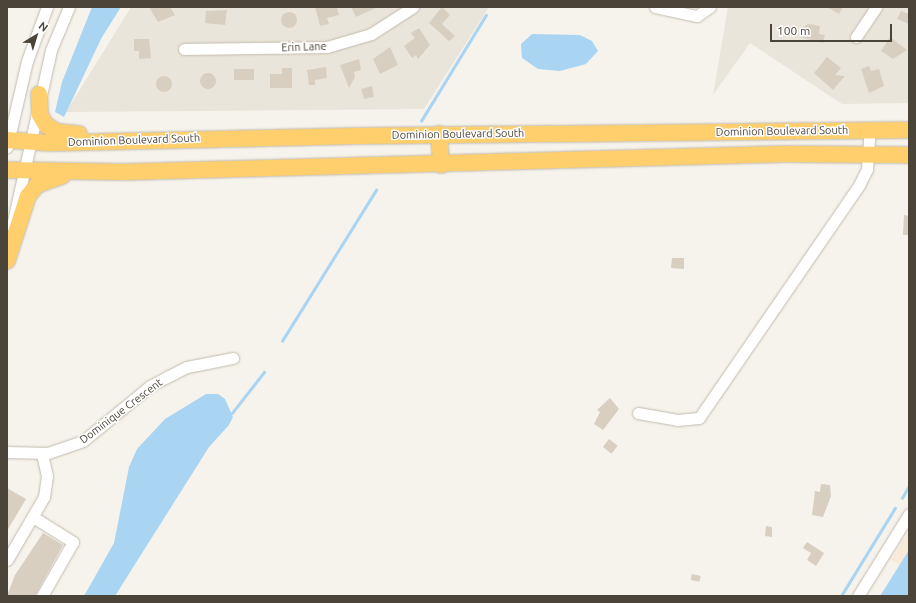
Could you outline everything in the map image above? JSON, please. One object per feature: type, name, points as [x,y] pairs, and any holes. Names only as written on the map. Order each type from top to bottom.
[{"type":"highway","points":[[39,94],[40,115],[57,132],[136,140]]},
{"type":"highway","name":"Dominion Boulevard South","points":[[8,142],[28,143],[440,134],[909,130]]},
{"type":"highway","points":[[440,134],[441,165]]},
{"type":"highway","points":[[15,170],[104,172],[909,154]]},
{"type":"highway","points":[[7,261],[22,211],[37,185],[53,177],[104,172]]},
{"type":"street","points":[[8,142],[27,62],[47,7]]},
{"type":"street","points":[[7,248],[15,170],[28,143],[51,50],[69,7]]},
{"type":"street","name":"Erin Lane","points":[[184,49],[328,47],[371,34],[413,7]]},
{"type":"street","points":[[655,7],[697,16],[710,7]]},
{"type":"street","points":[[856,37],[876,7]]},
{"type":"street","points":[[638,413],[677,420],[699,418],[859,185],[870,154],[870,130]]},
{"type":"street","name":"Dominique Crescent","points":[[7,452],[42,454],[83,441],[150,386],[187,367],[233,358]]},
{"type":"street","points":[[7,560],[11,547],[32,517],[46,487],[42,454]]},
{"type":"street","points":[[858,596],[909,514]]},
{"type":"street","points":[[32,517],[73,542],[42,596]]},
{"type":"shaded area","points":[[131,7],[489,7],[424,109],[66,112]]},
{"type":"shaded area","points":[[728,7],[909,7],[909,103],[842,104],[750,43],[713,95]]},
{"type":"shaded area","points":[[909,531],[909,571],[891,560]]},
{"type":"water","points":[[92,7],[121,7],[102,37],[64,117],[55,112],[62,82]]},
{"type":"water","points":[[532,34],[580,35],[592,41],[598,51],[586,64],[560,71],[538,69],[522,58],[521,44]]},
{"type":"water","points":[[206,394],[218,394],[225,399],[233,417],[229,425],[209,447],[115,596],[84,596],[114,543],[129,467],[137,449],[165,419]]},
{"type":"water","points":[[909,550],[909,596],[880,596]]},
{"type":"building","points":[[149,7],[170,7],[175,15],[158,22]]},
{"type":"building","points":[[315,7],[337,7],[339,15],[327,18],[329,24],[320,26]]},
{"type":"building","points":[[351,7],[378,7],[356,17]]},
{"type":"building","points":[[442,7],[450,15],[442,24],[455,36],[449,41],[429,23]]},
{"type":"building","points":[[827,7],[843,7],[839,14]]},
{"type":"building","points":[[227,10],[225,25],[205,23],[206,11]]},
{"type":"building","points":[[901,11],[909,14],[909,24],[897,19]]},
{"type":"building","points":[[286,12],[292,12],[297,17],[295,26],[292,28],[286,28],[281,23],[281,17]]},
{"type":"building","points":[[808,24],[820,26],[819,34],[825,35],[823,43],[799,37],[800,29]]},
{"type":"building","points":[[419,28],[430,45],[418,59],[416,55],[412,58],[404,46],[415,38],[411,33]]},
{"type":"building","points":[[890,37],[907,50],[893,59],[881,51]]},
{"type":"building","points":[[134,39],[149,39],[151,58],[139,59],[139,51],[134,51]]},
{"type":"building","points":[[390,47],[398,65],[380,74],[373,59]]},
{"type":"building","points":[[827,57],[841,68],[835,75],[845,76],[833,90],[814,73]]},
{"type":"building","points":[[359,59],[361,70],[354,72],[355,77],[349,88],[340,65]]},
{"type":"building","points":[[869,66],[871,71],[879,69],[884,86],[869,93],[861,69]]},
{"type":"building","points":[[326,67],[327,78],[315,80],[315,85],[309,85],[307,70]]},
{"type":"building","points":[[282,68],[292,68],[292,88],[270,88],[270,74],[282,74]]},
{"type":"building","points":[[234,69],[254,69],[254,80],[234,80]]},
{"type":"building","points":[[205,73],[211,73],[216,78],[214,87],[211,89],[205,89],[200,84],[200,78]]},
{"type":"building","points":[[161,76],[167,76],[172,81],[170,90],[167,92],[161,92],[156,87],[156,81]]},
{"type":"building","points":[[372,86],[374,97],[364,99],[361,89]]},
{"type":"building","points":[[904,215],[909,216],[909,235],[903,235]]},
{"type":"building","points":[[672,258],[684,258],[684,269],[671,268]]},
{"type":"building","points":[[610,398],[619,409],[603,430],[594,424],[600,412],[597,410]]},
{"type":"building","points":[[609,439],[618,446],[612,454],[603,447]]},
{"type":"building","points":[[821,484],[830,485],[831,496],[823,517],[812,515],[815,491],[820,492]]},
{"type":"building","points":[[7,488],[26,499],[7,531]]},
{"type":"building","points":[[766,526],[772,527],[772,537],[765,536]]},
{"type":"building","points":[[43,533],[63,545],[35,596],[7,596],[15,575]]},
{"type":"building","points":[[807,542],[824,553],[816,566],[807,560],[811,553],[803,548]]},
{"type":"building","points":[[692,574],[701,576],[699,582],[691,580]]},
{"type":"waterway","points":[[421,121],[486,15]]},
{"type":"waterway","points":[[282,341],[376,190]]},
{"type":"waterway","points":[[232,413],[264,372]]},
{"type":"waterway","points":[[902,498],[909,486]]},
{"type":"waterway","points":[[841,596],[895,508]]}]
